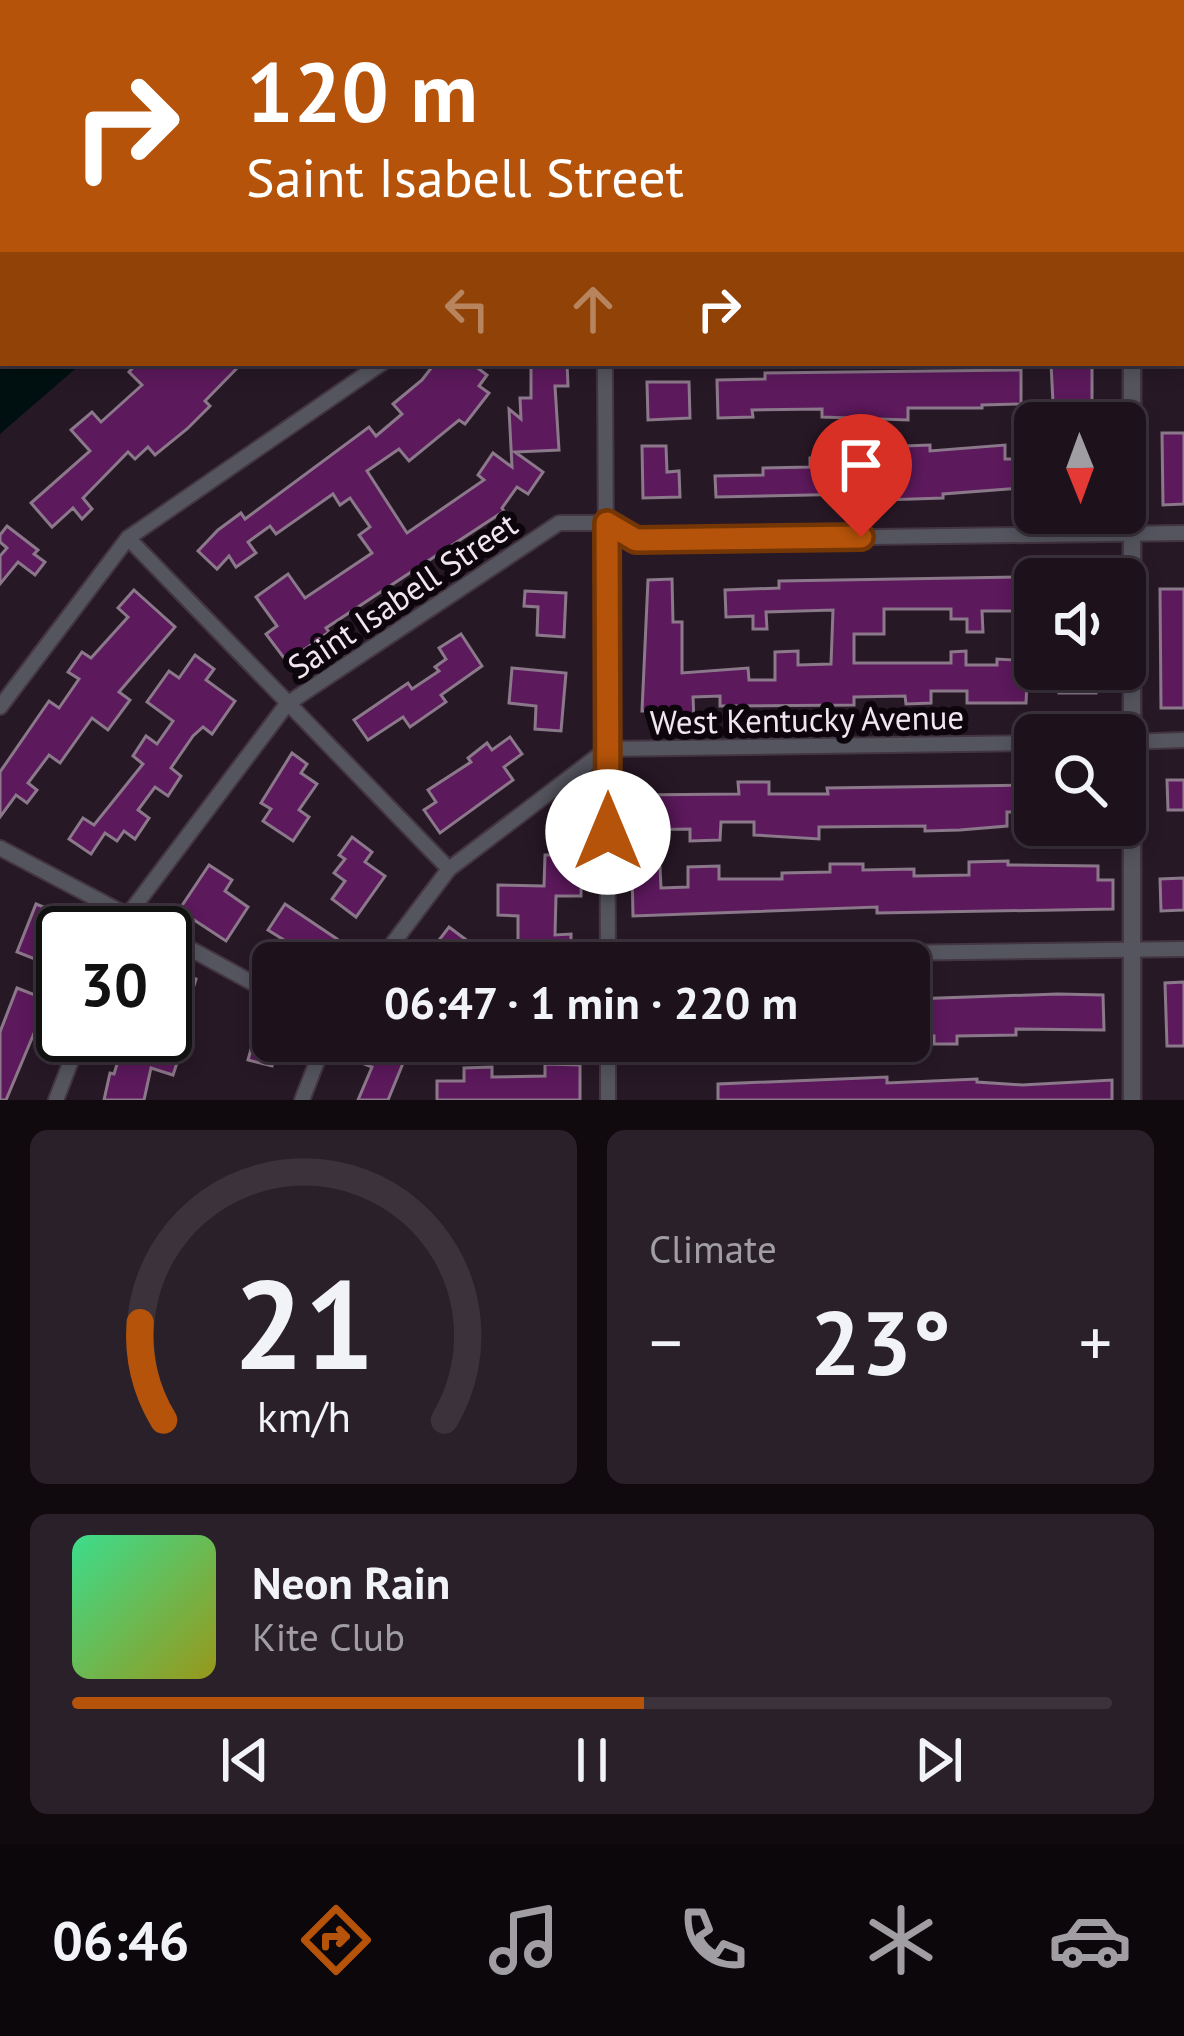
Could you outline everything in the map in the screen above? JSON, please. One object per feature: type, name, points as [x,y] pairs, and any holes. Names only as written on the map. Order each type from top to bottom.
[{"type":"street","points":[[0,707],[128,538],[378,366]]},
{"type":"street","points":[[605,366],[608,942]]},
{"type":"street","points":[[1132,366],[1132,402]]},
{"type":"street","name":"Saint Isabell Street","points":[[135,906],[287,704],[559,524],[607,523],[636,540],[1131,534]]},
{"type":"street","name":"Saint Isabell Street","points":[[1146,534],[1184,533]]},
{"type":"street","points":[[1128,714],[1131,534]]},
{"type":"street","points":[[128,538],[449,869]]},
{"type":"street","points":[[1146,741],[1184,740]]},
{"type":"street","name":"West Kentucky Avenue","points":[[394,942],[449,869],[607,749],[1014,743]]},
{"type":"street","points":[[1130,846],[1132,1100]]},
{"type":"street","points":[[0,848],[111,906]]},
{"type":"street","points":[[930,954],[1184,949]]},
{"type":"street","points":[[192,950],[252,983]]},
{"type":"street","points":[[56,1100],[71,1062]]},
{"type":"street","points":[[302,1100],[317,1062]]},
{"type":"street","points":[[608,1062],[608,1100]]},
{"type":"shaded area","points":[[0,366],[79,366],[0,434]]},
{"type":"building","points":[[134,366],[239,366],[205,401],[210,406],[187,429],[155,455],[148,447],[135,459],[128,452],[83,498],[92,509],[82,519],[73,508],[52,527],[31,503],[90,451],[71,430],[92,412],[101,422],[142,385],[129,372]]},
{"type":"building","points":[[433,366],[475,366],[487,375],[479,386],[489,393],[465,424],[459,420],[409,461],[399,449],[367,471],[407,533],[484,480],[478,475],[493,453],[512,467],[509,409],[521,419],[520,398],[531,398],[531,366],[567,366],[568,386],[555,386],[559,450],[515,452],[543,472],[528,494],[517,487],[504,511],[326,628],[329,632],[287,662],[266,634],[277,626],[256,597],[288,574],[305,598],[372,553],[359,535],[370,527],[350,498],[340,505],[333,494],[276,534],[270,526],[248,542],[256,553],[236,567],[229,556],[217,569],[198,551],[241,513],[245,519],[369,427],[376,436],[402,414],[393,404]]},
{"type":"building","points":[[1051,366],[1092,366],[1092,402],[1053,402]]},
{"type":"building","points":[[1021,370],[1021,402],[982,408],[908,408],[908,420],[822,417],[822,409],[752,410],[753,417],[718,418],[717,380],[765,379],[765,373]]},
{"type":"building","points":[[647,382],[689,382],[690,418],[648,420]]},
{"type":"building","points":[[1162,433],[1184,433],[1184,504],[1163,505]]},
{"type":"building","points":[[930,445],[930,451],[1005,445],[1005,459],[1014,459],[1014,489],[883,500],[883,496],[858,494],[716,497],[715,476],[810,467],[810,458],[835,458],[836,466],[870,466],[870,453],[905,452],[905,446]]},
{"type":"building","points":[[642,446],[666,446],[667,472],[679,471],[680,497],[643,498]]},
{"type":"building","points":[[7,526],[38,550],[34,554],[45,562],[35,575],[18,562],[0,584],[0,556],[7,548],[0,535]]},
{"type":"building","points":[[1014,577],[1014,611],[982,611],[983,632],[967,632],[967,619],[951,619],[951,609],[884,609],[884,634],[854,634],[854,663],[951,663],[951,652],[966,651],[966,665],[1014,660],[1014,690],[1027,690],[1026,703],[967,703],[967,691],[931,691],[931,703],[906,704],[905,696],[854,697],[854,705],[720,706],[720,696],[693,697],[694,721],[655,723],[655,711],[642,711],[648,580],[672,579],[673,622],[682,622],[682,673],[748,668],[749,680],[775,680],[775,652],[798,651],[798,665],[831,664],[833,610],[766,612],[767,629],[753,629],[753,616],[726,617],[725,590],[779,588],[779,581]]},
{"type":"building","points":[[1160,589],[1184,589],[1184,708],[1161,708]]},
{"type":"building","points":[[134,590],[175,627],[119,692],[130,700],[108,730],[92,718],[60,763],[49,755],[28,783],[37,790],[27,803],[16,795],[0,817],[0,772],[49,701],[59,708],[79,679],[68,672],[82,652],[91,658],[128,617],[118,608]]},
{"type":"building","points":[[525,591],[566,593],[564,637],[537,635],[538,607],[524,606]]},
{"type":"building","points":[[461,634],[482,666],[441,695],[446,702],[410,727],[403,717],[368,740],[354,720],[408,683],[412,689],[439,671],[435,667],[446,659],[439,648]]},
{"type":"building","points":[[195,655],[214,669],[206,680],[235,701],[212,734],[203,727],[193,736],[171,768],[181,776],[168,796],[155,787],[138,810],[149,818],[135,839],[124,831],[117,841],[105,833],[91,854],[69,839],[83,818],[94,825],[143,764],[133,756],[146,736],[157,744],[173,721],[147,702],[169,671],[179,678]]},
{"type":"building","points":[[512,668],[566,673],[561,731],[535,729],[536,706],[509,703]]},
{"type":"building","points":[[1059,690],[1096,690],[1096,693]]},
{"type":"building","points":[[510,737],[522,754],[504,767],[513,780],[440,833],[424,810],[436,802],[428,790],[471,762],[468,758],[487,743],[492,750]]},
{"type":"building","points":[[292,753],[307,764],[301,773],[317,784],[299,810],[309,817],[293,841],[263,821],[271,809],[261,803]]},
{"type":"building","points":[[1167,780],[1184,780],[1184,810],[1168,810]]},
{"type":"building","points":[[738,782],[769,782],[769,794],[828,794],[827,788],[1014,785],[1014,812],[1007,812],[1007,826],[925,831],[925,826],[819,827],[819,839],[754,835],[754,822],[721,822],[720,840],[690,841],[690,829],[632,830],[632,795],[739,794]]},
{"type":"building","points":[[352,837],[372,852],[365,862],[385,876],[356,917],[332,899],[345,881],[334,873],[345,859],[339,855]]},
{"type":"building","points":[[557,842],[582,842],[581,896],[556,896],[555,935],[571,934],[571,942],[518,942],[518,916],[498,915],[498,885],[544,886],[545,855],[557,855]]},
{"type":"building","points":[[1008,861],[1008,865],[1098,866],[1098,880],[1113,880],[1113,909],[877,913],[877,907],[633,916],[632,868],[660,867],[661,888],[688,887],[688,867],[719,866],[719,879],[782,879],[782,873],[830,872],[830,864],[863,864],[863,870],[914,869],[914,876],[969,875],[969,862]]},
{"type":"building","points":[[209,865],[232,880],[225,891],[248,907],[226,941],[192,919],[192,906],[182,906]]},
{"type":"building","points":[[1184,878],[1184,910],[1161,911],[1160,879]]},
{"type":"building","points":[[36,904],[41,906],[36,906],[36,960],[17,952]]},
{"type":"building","points":[[285,904],[337,939],[287,942],[268,930]]},
{"type":"building","points":[[449,927],[468,942],[438,942]]},
{"type":"building","points":[[1184,982],[1184,1046],[1167,1046],[1165,983]]},
{"type":"building","points":[[17,988],[36,995],[36,1029],[6,1100],[0,1100],[0,1032]]},
{"type":"building","points":[[1103,995],[1104,1030],[1016,1029],[1016,1035],[957,1036],[957,1044],[934,1044],[930,998]]},
{"type":"building","points":[[118,1062],[177,1062],[173,1075],[151,1068],[144,1100],[104,1100],[110,1073],[114,1074]]},
{"type":"building","points":[[359,1062],[404,1062],[388,1100],[358,1100],[372,1067]]},
{"type":"building","points":[[545,1064],[580,1065],[580,1100],[437,1100],[437,1081],[464,1081],[464,1068],[492,1067],[492,1077],[545,1076]]},
{"type":"building","points":[[887,1077],[887,1083],[977,1079],[1022,1085],[1112,1080],[1112,1100],[718,1100],[718,1084]]},
{"type":"route","points":[[608,832],[607,523],[636,540],[861,537]]}]
